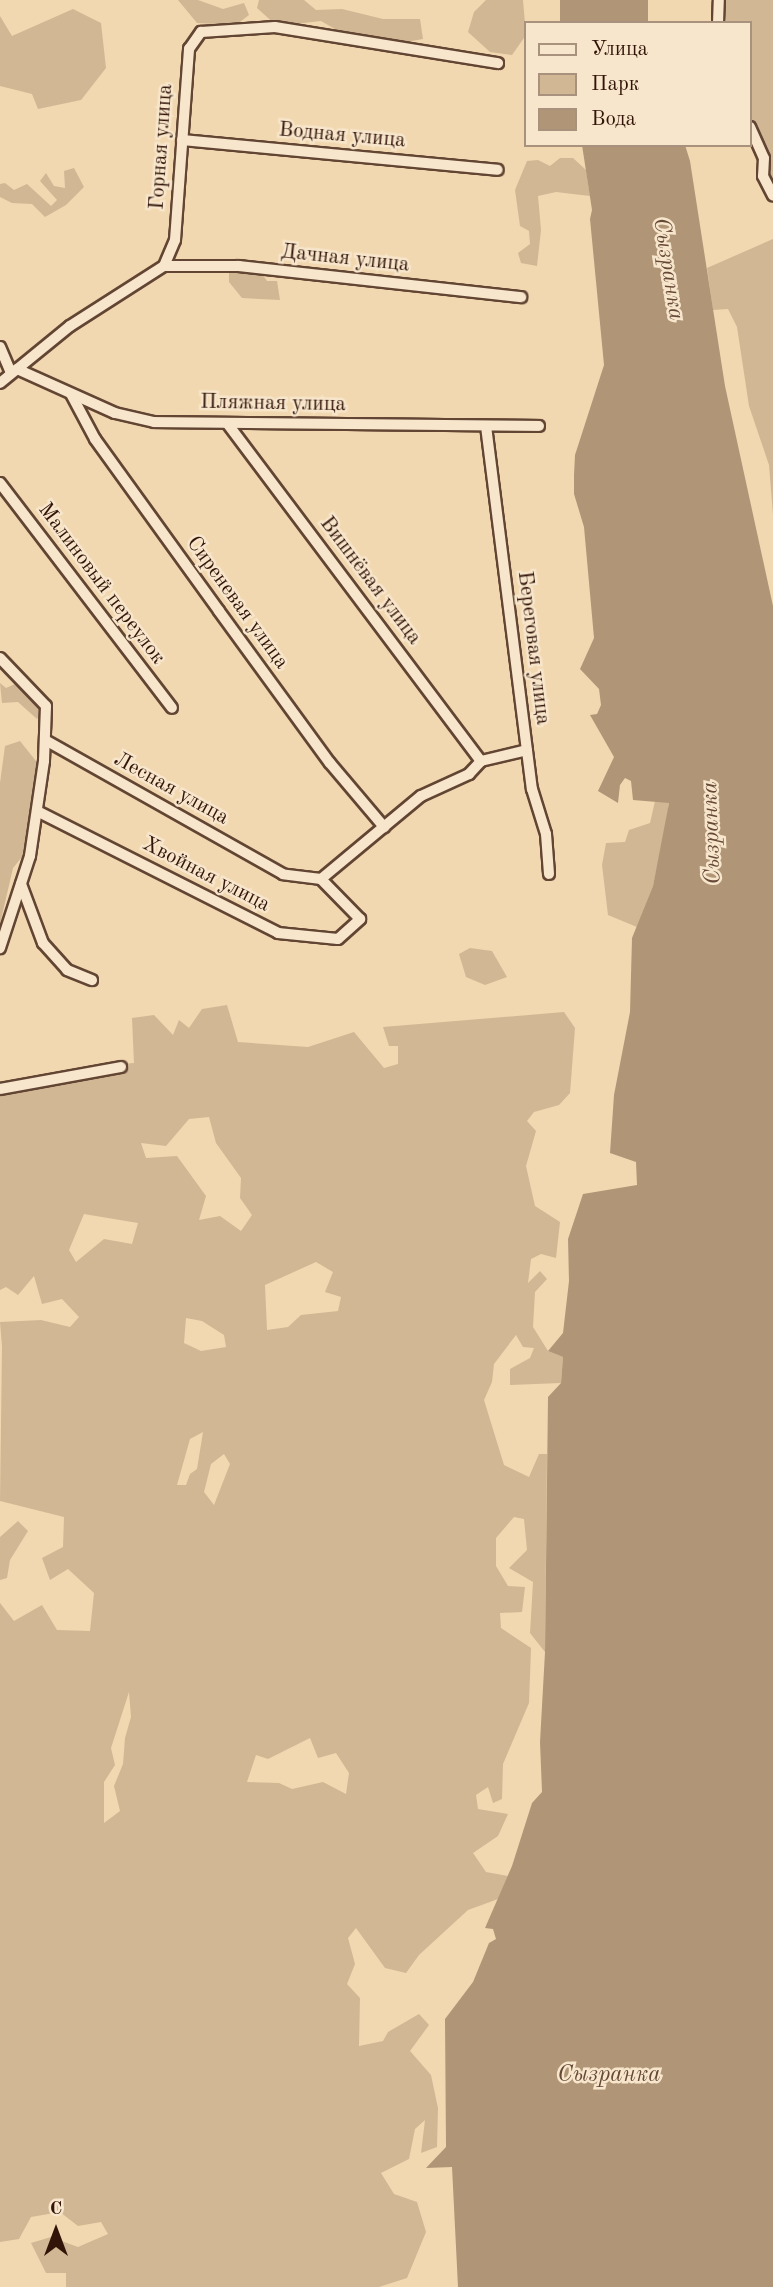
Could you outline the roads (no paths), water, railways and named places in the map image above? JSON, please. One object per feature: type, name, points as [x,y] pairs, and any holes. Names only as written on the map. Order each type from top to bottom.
[{"type":"street","points":[[718,21],[719,0]]},
{"type":"street","name":"Горная улица","points":[[164,266],[175,240],[189,49],[201,32],[275,27],[498,63]]},
{"type":"street","points":[[752,130],[769,156],[763,176],[773,196]]},
{"type":"street","name":"Водная улица","points":[[182,140],[498,170]]},
{"type":"street","points":[[0,383],[70,326],[164,266]]},
{"type":"street","name":"Дачная улица","points":[[164,266],[239,267],[521,297]]},
{"type":"street","points":[[0,348],[14,371]]},
{"type":"street","name":"Пляжная улица","points":[[14,371],[115,413],[153,422],[539,426]]},
{"type":"street","name":"Сиреневая улица","points":[[71,394],[95,439],[219,611],[330,763],[384,827]]},
{"type":"street","name":"Вишнёвая улица","points":[[227,423],[481,761]]},
{"type":"street","name":"Береговая улица","points":[[486,426],[532,789],[546,834],[549,874]]},
{"type":"street","name":"Малиновый переулок","points":[[0,483],[172,708]]},
{"type":"street","points":[[0,658],[46,706],[45,740],[30,856],[0,948]]},
{"type":"street","name":"Лесная улица","points":[[45,740],[283,874],[321,879]]},
{"type":"street","points":[[321,879],[421,796],[469,774],[481,761],[527,750]]},
{"type":"street","name":"Хвойная улица","points":[[37,811],[278,933],[338,939],[360,919],[321,879]]},
{"type":"street","points":[[21,884],[43,943],[67,970],[92,980]]},
{"type":"street","points":[[0,1089],[121,1067]]},
{"type":"water","points":[[560,0],[648,0],[648,21],[560,21]]},
{"type":"water","name":"Сызранка","points":[[582,147],[686,147],[725,386],[773,606],[773,2287],[458,2287],[452,2167],[426,2168],[446,2147],[445,2019],[473,1982],[489,1943],[496,1939],[493,1929],[485,1928],[512,1866],[532,1803],[542,1792],[540,1742],[545,1652],[548,1397],[561,1383],[563,1357],[548,1351],[563,1333],[569,1281],[568,1239],[583,1194],[637,1185],[636,1162],[610,1153],[614,1095],[630,1012],[632,938],[653,886],[669,803],[633,800],[631,781],[625,778],[620,785],[618,803],[598,791],[614,757],[590,715],[597,714],[601,705],[599,689],[580,669],[594,638],[584,527],[574,494],[575,455],[604,365],[590,219],[592,210]]}]
